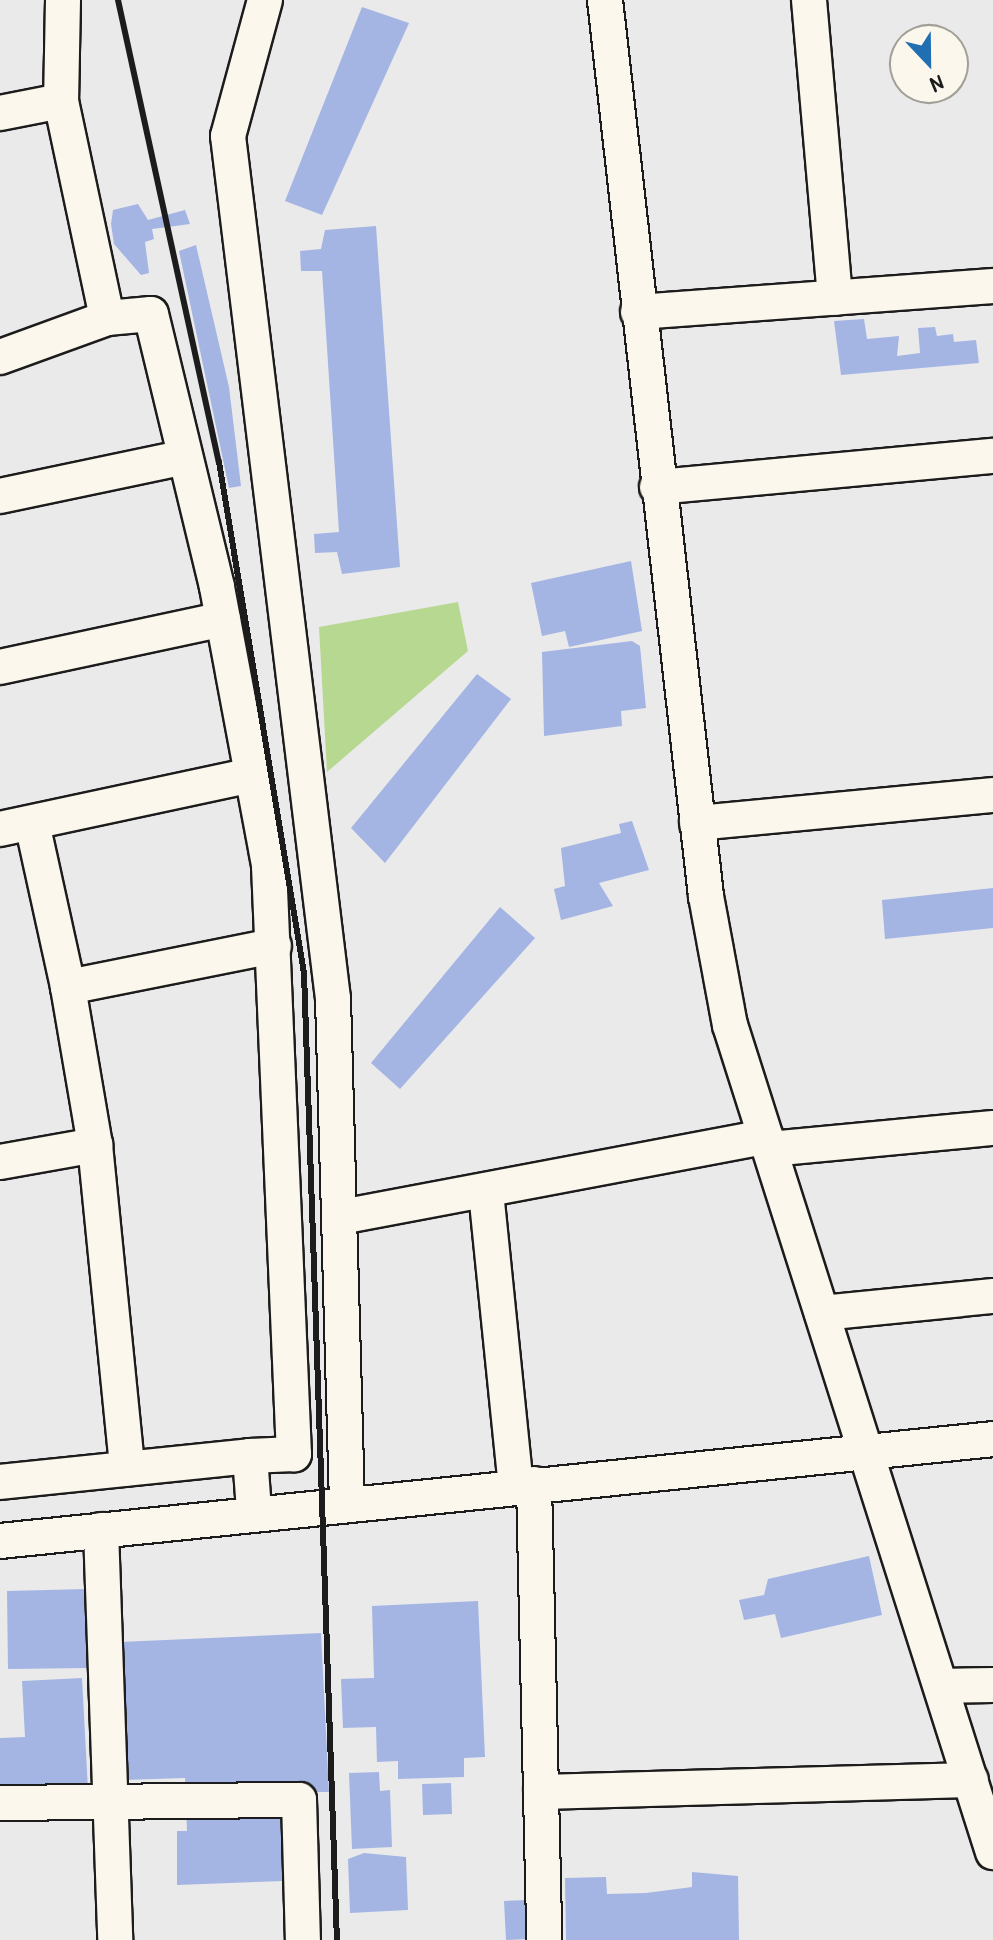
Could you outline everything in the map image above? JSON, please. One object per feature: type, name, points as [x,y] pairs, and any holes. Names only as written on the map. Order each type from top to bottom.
[{"type":"street","points":[[63,0],[61,101],[107,318]]},
{"type":"street","points":[[265,0],[228,136],[333,999],[347,1502]]},
{"type":"street","points":[[605,0],[657,487],[697,823],[730,1025],[993,1852]]},
{"type":"street","points":[[809,0],[835,298]]},
{"type":"street","points":[[0,113],[61,101]]},
{"type":"street","points":[[638,312],[993,286]]},
{"type":"street","points":[[0,357],[107,318],[151,314],[223,619],[252,775],[274,946],[294,1454],[0,1482]]},
{"type":"street","points":[[657,487],[993,456]]},
{"type":"street","points":[[0,496],[185,457]]},
{"type":"street","points":[[0,667],[223,619]]},
{"type":"street","points":[[127,1468],[95,1145],[68,987],[16,826],[252,775]]},
{"type":"street","points":[[697,823],[993,795]]},
{"type":"street","points":[[68,987],[274,946]]},
{"type":"street","points":[[341,1217],[768,1143],[993,1128]]},
{"type":"street","points":[[0,1162],[95,1145]]},
{"type":"street","points":[[486,1192],[525,1485],[541,1792],[544,1940]]},
{"type":"street","points":[[822,1313],[993,1296]]},
{"type":"street","points":[[0,1541],[254,1511],[866,1448],[993,1439]]},
{"type":"street","points":[[250,1456],[254,1511]]},
{"type":"street","points":[[101,1530],[115,1940]]},
{"type":"street","points":[[941,1686],[993,1685]]},
{"type":"street","points":[[541,1792],[971,1780]]},
{"type":"street","points":[[0,1803],[299,1800],[303,1940]]},
{"type":"green space","points":[[458,602],[468,651],[327,772],[319,627]]},
{"type":"building","points":[[362,7],[409,23],[322,215],[285,201]]},
{"type":"building","points":[[138,204],[148,220],[185,210],[190,224],[152,229],[154,239],[145,242],[149,273],[141,275],[114,244],[111,224],[113,210]]},
{"type":"building","points":[[376,226],[400,567],[342,574],[337,552],[315,553],[314,534],[339,532],[322,271],[301,271],[300,251],[321,249],[325,230]]},
{"type":"building","points":[[196,245],[229,387],[241,486],[229,488],[179,251]]},
{"type":"building","points":[[864,319],[867,339],[899,336],[897,356],[920,353],[918,328],[935,327],[937,336],[953,334],[954,342],[976,340],[979,363],[841,375],[834,321]]},
{"type":"building","points":[[631,561],[642,631],[569,647],[565,631],[542,636],[531,583]]},
{"type":"building","points":[[632,641],[640,646],[646,708],[621,711],[622,726],[544,736],[542,652]]},
{"type":"building","points":[[477,674],[511,699],[385,863],[351,828]]},
{"type":"building","points":[[632,821],[649,870],[599,883],[613,906],[561,920],[554,889],[565,886],[561,848],[621,833],[619,824]]},
{"type":"building","points":[[993,888],[993,928],[885,939],[882,900]]},
{"type":"building","points":[[500,907],[535,938],[400,1089],[371,1063]]},
{"type":"building","points":[[869,1556],[882,1615],[781,1638],[775,1614],[744,1620],[739,1600],[764,1595],[768,1579]]},
{"type":"building","points":[[87,1589],[88,1668],[8,1669],[7,1591]]},
{"type":"building","points":[[478,1601],[485,1757],[464,1758],[464,1777],[398,1779],[398,1761],[377,1762],[376,1727],[343,1728],[341,1679],[374,1678],[372,1606]]},
{"type":"building","points":[[321,1633],[329,1792],[317,1792],[320,1851],[283,1852],[284,1881],[177,1885],[177,1831],[187,1831],[185,1778],[124,1780],[120,1642]]},
{"type":"building","points":[[82,1678],[88,1790],[0,1794],[0,1738],[25,1737],[22,1681]]},
{"type":"building","points":[[379,1772],[380,1791],[390,1790],[392,1847],[352,1849],[349,1773]]},
{"type":"building","points":[[451,1783],[452,1814],[423,1815],[422,1784]]},
{"type":"building","points":[[364,1853],[406,1857],[408,1910],[350,1913],[348,1859]]},
{"type":"building","points":[[692,1872],[738,1876],[739,1940],[566,1940],[565,1878],[606,1877],[607,1894],[646,1893],[692,1887]]},
{"type":"building","points":[[526,1900],[528,1939],[506,1940],[504,1901]]},
{"type":"railway","points":[[118,0],[219,462],[304,973],[337,1940]]}]
